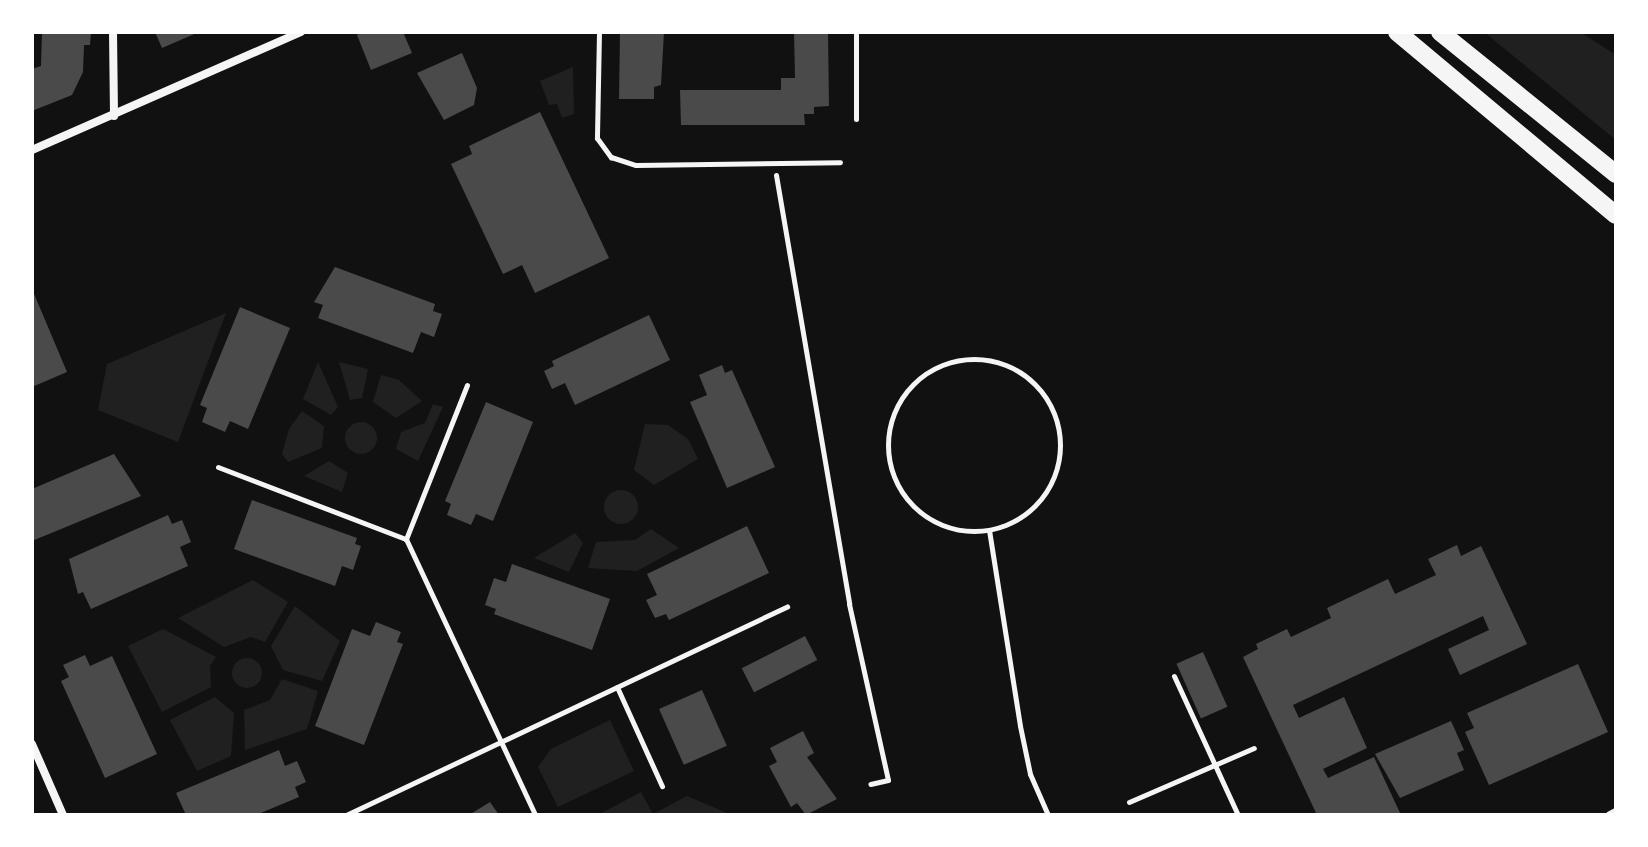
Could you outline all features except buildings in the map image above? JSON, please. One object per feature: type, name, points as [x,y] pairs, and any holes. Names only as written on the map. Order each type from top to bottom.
[{"type":"highway","points":[[1397,32],[1616,215]]},
{"type":"highway","points":[[1440,32],[1616,174]]},
{"type":"street","points":[[113,32],[114,116]]},
{"type":"street","points":[[32,150],[301,32]]},
{"type":"street","points":[[32,744],[63,815]]},
{"type":"street","points":[[1610,815],[1616,812]]},
{"type":"lane","points":[[599,32],[597,138],[611,157],[636,165],[840,162]]},
{"type":"lane","points":[[856,32],[856,119]]},
{"type":"lane","points":[[406,539],[467,385]]},
{"type":"lane","points":[[218,467],[406,539],[535,815]]},
{"type":"lane","points":[[346,815],[787,607]]},
{"type":"lane","points":[[617,687],[662,786]]},
{"type":"path","points":[[774,162],[849,604],[888,780],[870,784]]},
{"type":"path","points":[[972,358],[999,362],[1025,374],[1045,395],[1059,435],[1054,478],[1039,503],[1017,521],[989,530],[961,530],[933,521],[910,503],[895,479],[888,452],[890,424],[901,398],[920,377],[944,363],[972,358]]},
{"type":"path","points":[[989,530],[1020,726],[1030,774],[1048,815]]},
{"type":"path","points":[[1174,676],[1238,815]]},
{"type":"path","points":[[1129,802],[1254,748]]},
{"type":"shaded area","points":[[1484,32],[1580,32],[1616,55],[1616,140]]},
{"type":"shaded area","points":[[573,67],[574,114],[562,118],[557,104],[549,105],[540,81]]},
{"type":"shaded area","points":[[226,313],[178,442],[98,410],[107,364]]},
{"type":"shaded area","points":[[318,362],[338,407],[331,415],[303,399]]},
{"type":"shaded area","points":[[339,362],[368,369],[362,398],[350,400]]},
{"type":"shaded area","points":[[381,375],[399,380],[422,401],[396,418],[373,402]]},
{"type":"shaded area","points":[[433,404],[443,407],[418,461],[396,449],[401,432],[425,423]]},
{"type":"shaded area","points":[[302,411],[324,426],[322,448],[288,462],[282,454],[289,429]]},
{"type":"shaded area","points":[[361,422],[372,427],[377,438],[372,449],[361,454],[350,449],[345,438],[350,427]]},
{"type":"shaded area","points":[[645,424],[668,425],[688,439],[698,459],[654,485],[634,470]]},
{"type":"shaded area","points":[[329,461],[348,473],[342,492],[304,476]]},
{"type":"shaded area","points":[[621,490],[633,495],[638,507],[633,519],[621,524],[609,519],[604,507],[609,495]]},
{"type":"shaded area","points":[[651,529],[679,548],[637,571],[588,568],[596,542],[635,540]]},
{"type":"shaded area","points":[[575,533],[583,543],[569,572],[534,558]]},
{"type":"shaded area","points":[[253,580],[288,602],[265,642],[251,637],[224,647],[178,618]]},
{"type":"shaded area","points":[[295,606],[340,641],[322,681],[283,670],[271,646]]},
{"type":"shaded area","points":[[163,629],[216,657],[210,666],[211,687],[162,712],[128,646]]},
{"type":"shaded area","points":[[247,658],[258,662],[262,673],[258,684],[247,688],[236,684],[232,673],[236,662]]},
{"type":"shaded area","points":[[282,679],[318,691],[307,729],[245,750],[244,710],[270,700]]},
{"type":"shaded area","points":[[215,697],[234,713],[231,756],[197,771],[170,720]]},
{"type":"shaded area","points":[[610,720],[634,771],[558,807],[538,767],[551,749]]},
{"type":"shaded area","points":[[641,792],[653,814],[687,796],[732,815],[598,815]]}]
